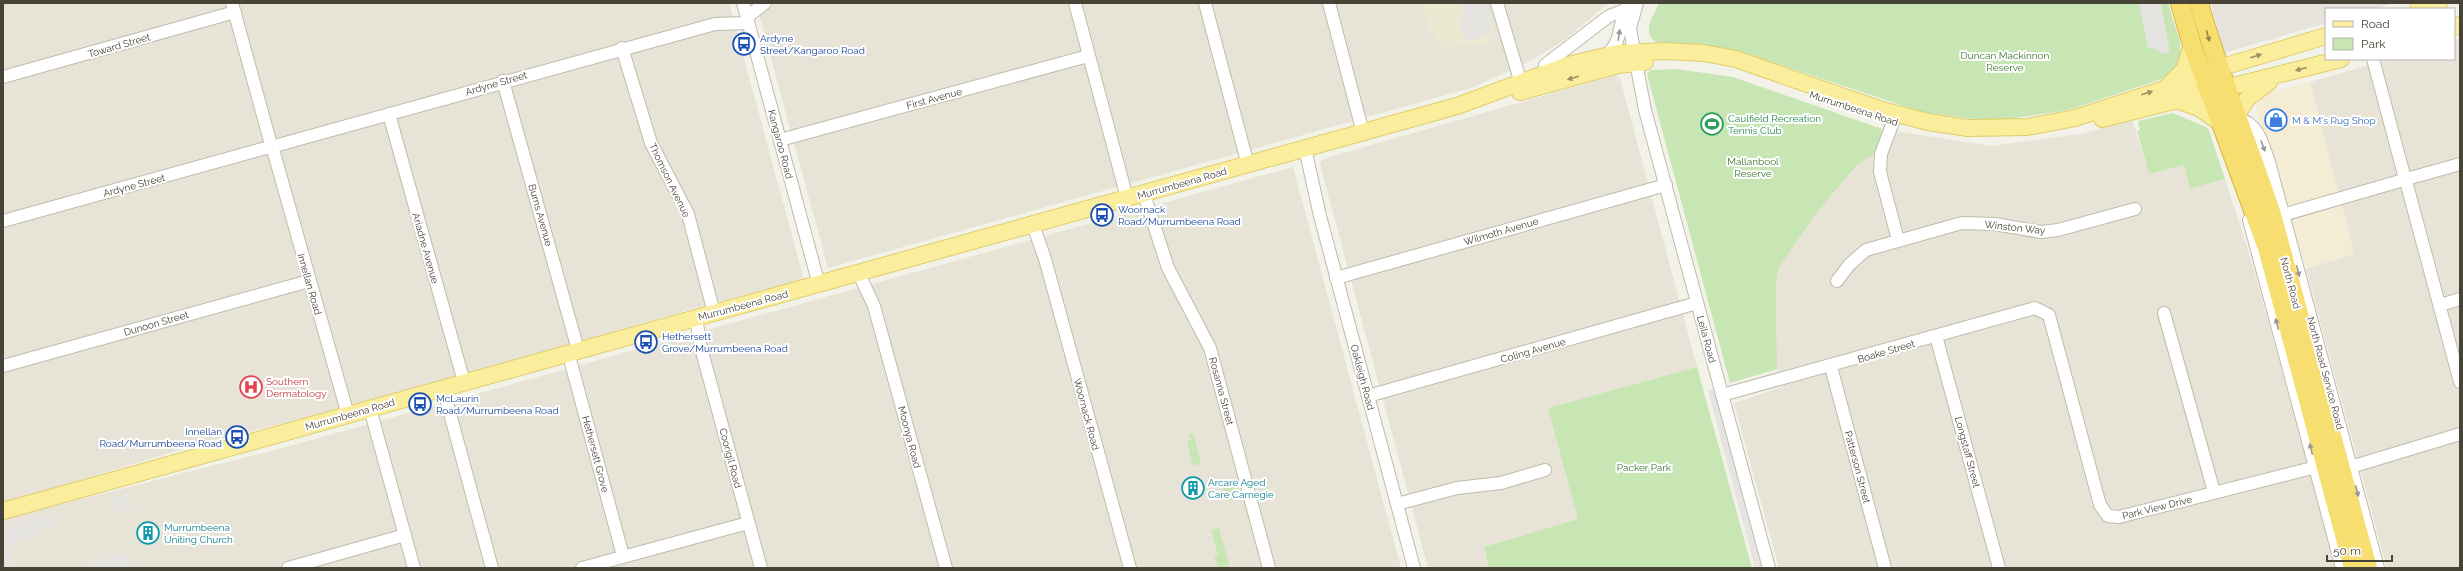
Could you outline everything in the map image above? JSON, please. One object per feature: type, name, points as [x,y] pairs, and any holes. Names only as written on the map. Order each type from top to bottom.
[{"type":"highway","name":"North Road","points":[[2180,3],[2192,45],[2211,72]]},
{"type":"highway","name":"North Road","points":[[2199,3],[2211,72],[2218,91],[2233,119],[2278,216],[2334,469],[2352,568]]},
{"type":"highway","name":"North Road","points":[[2233,119],[2240,172],[2251,213],[2267,248],[2334,469]]},
{"type":"main road","points":[[2422,8],[2439,3]]},
{"type":"main road","name":"Murrumbeena Road","points":[[3,511],[573,351],[819,285],[1363,133],[1519,87],[1632,58],[1650,51],[1704,53],[1736,59],[1895,118],[1986,129],[2027,127],[2074,118],[2211,72],[2325,36]]},
{"type":"main road","points":[[2165,88],[2184,70],[2192,45]]},
{"type":"main road","name":"Murrumbeena Road","points":[[1519,87],[1554,69],[1606,55],[1632,58],[1688,60],[1722,65],[1950,135],[2018,137],[2065,129],[2337,60]]},
{"type":"main road","points":[[2177,100],[2233,119],[2252,94],[2277,76]]},
{"type":"street","name":"Ardyne Street","points":[[3,221],[622,48],[715,24],[745,13],[766,3]]},
{"type":"street","points":[[1075,3],[1127,198]]},
{"type":"street","points":[[1205,3],[1248,165]]},
{"type":"street","points":[[1329,3],[1363,133]]},
{"type":"street","points":[[1497,3],[1511,54],[1510,64],[1519,87]]},
{"type":"street","points":[[1631,7],[1638,36],[1650,51]]},
{"type":"street","points":[[1606,55],[1617,44],[1631,7]]},
{"type":"street","points":[[1545,64],[1609,16],[1631,7]]},
{"type":"street","name":"Leila Road","points":[[1631,7],[1630,31],[1632,58],[1769,568]]},
{"type":"street","name":"Toward Street","points":[[3,77],[234,8]]},
{"type":"street","name":"Innellan Road","points":[[234,8],[309,281],[348,415]]},
{"type":"street","name":"Kangaroo Road","points":[[745,13],[819,285]]},
{"type":"street","name":"Thomson Avenue","points":[[622,48],[651,143],[688,214],[714,313]]},
{"type":"street","name":"First Avenue","points":[[780,140],[1088,56]]},
{"type":"street","points":[[2373,60],[2460,382]]},
{"type":"street","name":"Burns Avenue","points":[[503,81],[573,351]]},
{"type":"street","name":"Ariadne Avenue","points":[[389,114],[464,382]]},
{"type":"street","points":[[1895,118],[1881,154],[1880,172],[1898,240]]},
{"type":"street","name":"Oakleigh Road","points":[[1302,150],[1414,568]]},
{"type":"street","points":[[2278,216],[2460,164]]},
{"type":"street","name":"Wilmoth Avenue","points":[[1336,278],[1666,184]]},
{"type":"street","name":"Rosanna Street","points":[[1148,193],[1168,268],[1210,348],[1269,568]]},
{"type":"street","name":"Winston Way","points":[[1838,282],[1849,265],[1866,250],[1962,223],[1995,224],[2041,232],[2058,230],[2135,209]]},
{"type":"street","name":"Woornack Road","points":[[1036,224],[1130,568]]},
{"type":"street","name":"Moonya Road","points":[[864,272],[946,568]]},
{"type":"street","name":"Dunoon Street","points":[[3,366],[309,281]]},
{"type":"street","points":[[2440,305],[2460,299]]},
{"type":"street","name":"Coling Avenue","points":[[1368,396],[1697,303]]},
{"type":"street","name":"Boake Street","points":[[1722,395],[1831,367],[2035,308],[2049,315]]},
{"type":"street","points":[[2164,313],[2214,492]]},
{"type":"street","name":"Park View Drive","points":[[2049,315],[2100,505],[2108,516],[2119,517],[2214,492],[2334,469],[2460,434]]},
{"type":"street","name":"Coorigil Road","points":[[693,319],[695,338],[701,348],[761,568]]},
{"type":"street","name":"Longstaff Street","points":[[1936,336],[2000,568]]},
{"type":"street","name":"Hethersett Grove","points":[[573,351],[623,556]]},
{"type":"street","name":"Patterson Street","points":[[1831,367],[1885,568]]},
{"type":"street","points":[[443,388],[492,568]]},
{"type":"street","points":[[370,409],[414,568]]},
{"type":"street","points":[[2334,469],[2352,568]]},
{"type":"street","points":[[2334,469],[2378,568]]},
{"type":"street","points":[[1397,504],[1457,488],[1501,483],[1545,470]]},
{"type":"street","points":[[582,568],[748,522]]},
{"type":"street","points":[[288,568],[405,535]]},
{"type":"shaded area","points":[[3,3],[729,3],[804,280],[695,308],[387,397],[203,443],[3,503]]},
{"type":"shaded area","points":[[756,3],[1609,3],[1563,41],[1527,63],[1471,88],[828,268]]},
{"type":"shaded area","points":[[1421,3],[1486,3],[1495,36],[1479,47],[1464,44],[1445,50],[1434,38],[1433,32],[1429,33]]},
{"type":"shaded area","points":[[1460,3],[1485,3],[1493,34],[1465,42],[1459,20],[1464,18]]},
{"type":"shaded area","points":[[2139,3],[2161,3],[2170,53],[2163,54],[2154,48],[2148,48]]},
{"type":"shaded area","points":[[2211,3],[2395,3],[2378,8],[2325,8],[2325,23],[2224,53]]},
{"type":"shaded area","points":[[2460,39],[2460,568],[2387,568],[2306,269],[2354,253],[2310,82],[2387,60],[2455,60],[2455,41]]},
{"type":"shaded area","points":[[1616,75],[1620,78],[1697,367],[1549,408],[1578,519],[1484,547],[1489,568],[1428,568],[1320,164],[1323,159]]},
{"type":"shaded area","points":[[2310,82],[2354,254],[2306,269],[2256,110],[2260,100],[2271,92]]},
{"type":"shaded area","points":[[2132,119],[2149,174],[2184,165],[2190,189],[2225,179],[2249,253],[2316,492],[2335,568],[1779,568],[1734,403],[1782,387],[1777,369],[1776,283],[1779,267],[1813,218],[1857,165],[1877,152],[1882,129],[1991,146],[2081,134]]},
{"type":"shaded area","points":[[1293,167],[1401,568],[3,568],[3,519],[279,449]]},
{"type":"shaded area","points":[[1715,389],[1763,568],[1755,568],[1708,391]]},
{"type":"shaded area","points":[[128,494],[132,510],[117,514],[112,498]]},
{"type":"shaded area","points":[[50,514],[53,526],[35,531],[36,537],[8,545],[15,568],[3,568],[3,528]]},
{"type":"shaded area","points":[[127,552],[132,568],[79,568],[78,566]]},
{"type":"green space","name":"Duncan Mackinnon Reserve","points":[[1659,3],[2168,3],[2180,42],[2181,57],[2180,63],[2165,78],[2068,110],[2010,119],[1974,119],[1922,112],[1742,52],[1707,45],[1656,42],[1649,34],[1649,29]]},
{"type":"green space","name":"Mallanbool Reserve","points":[[1676,69],[1733,77],[1882,129],[1877,152],[1857,165],[1813,218],[1779,267],[1776,283],[1777,369],[1730,383],[1647,74],[1651,70]]},
{"type":"green space","points":[[2173,113],[2208,128],[2225,179],[2190,189],[2184,165],[2149,174],[2137,131],[2140,130],[2138,121]]},
{"type":"green space","name":"Packer Park","points":[[1697,367],[1752,568],[1489,568],[1484,547],[1578,519],[1548,408]]},
{"type":"green space","points":[[1193,433],[1201,463],[1193,466],[1187,441],[1191,440],[1189,434]]},
{"type":"green space","points":[[1237,483],[1241,498],[1226,501],[1223,488]]},
{"type":"green space","points":[[1219,528],[1230,568],[1218,568],[1214,556],[1218,555],[1211,530]]},
{"type":"place","name":"Ardyne Street/Kangaroo Road","points":[[744,44]]},
{"type":"place","name":"M & M's Rug Shop","points":[[2276,120]]},
{"type":"place","name":"Caulfield Recreation Tennis Club","points":[[1712,124]]},
{"type":"place","name":"Woornack Road/Murrumbeena Road","points":[[1102,215]]},
{"type":"place","name":"Hethersett Grove/Murrumbeena Road","points":[[646,342]]},
{"type":"place","name":"Southern Dermatology","points":[[251,387]]},
{"type":"place","name":"McLaurin Road/Murrumbeena Road","points":[[420,404]]},
{"type":"place","name":"Innellan Road/Murrumbeena Road","points":[[237,437]]},
{"type":"place","name":"Arcare Aged Care Carnegie","points":[[1193,488]]},
{"type":"place","name":"Murrumbeena Uniting Church","points":[[148,533]]}]
